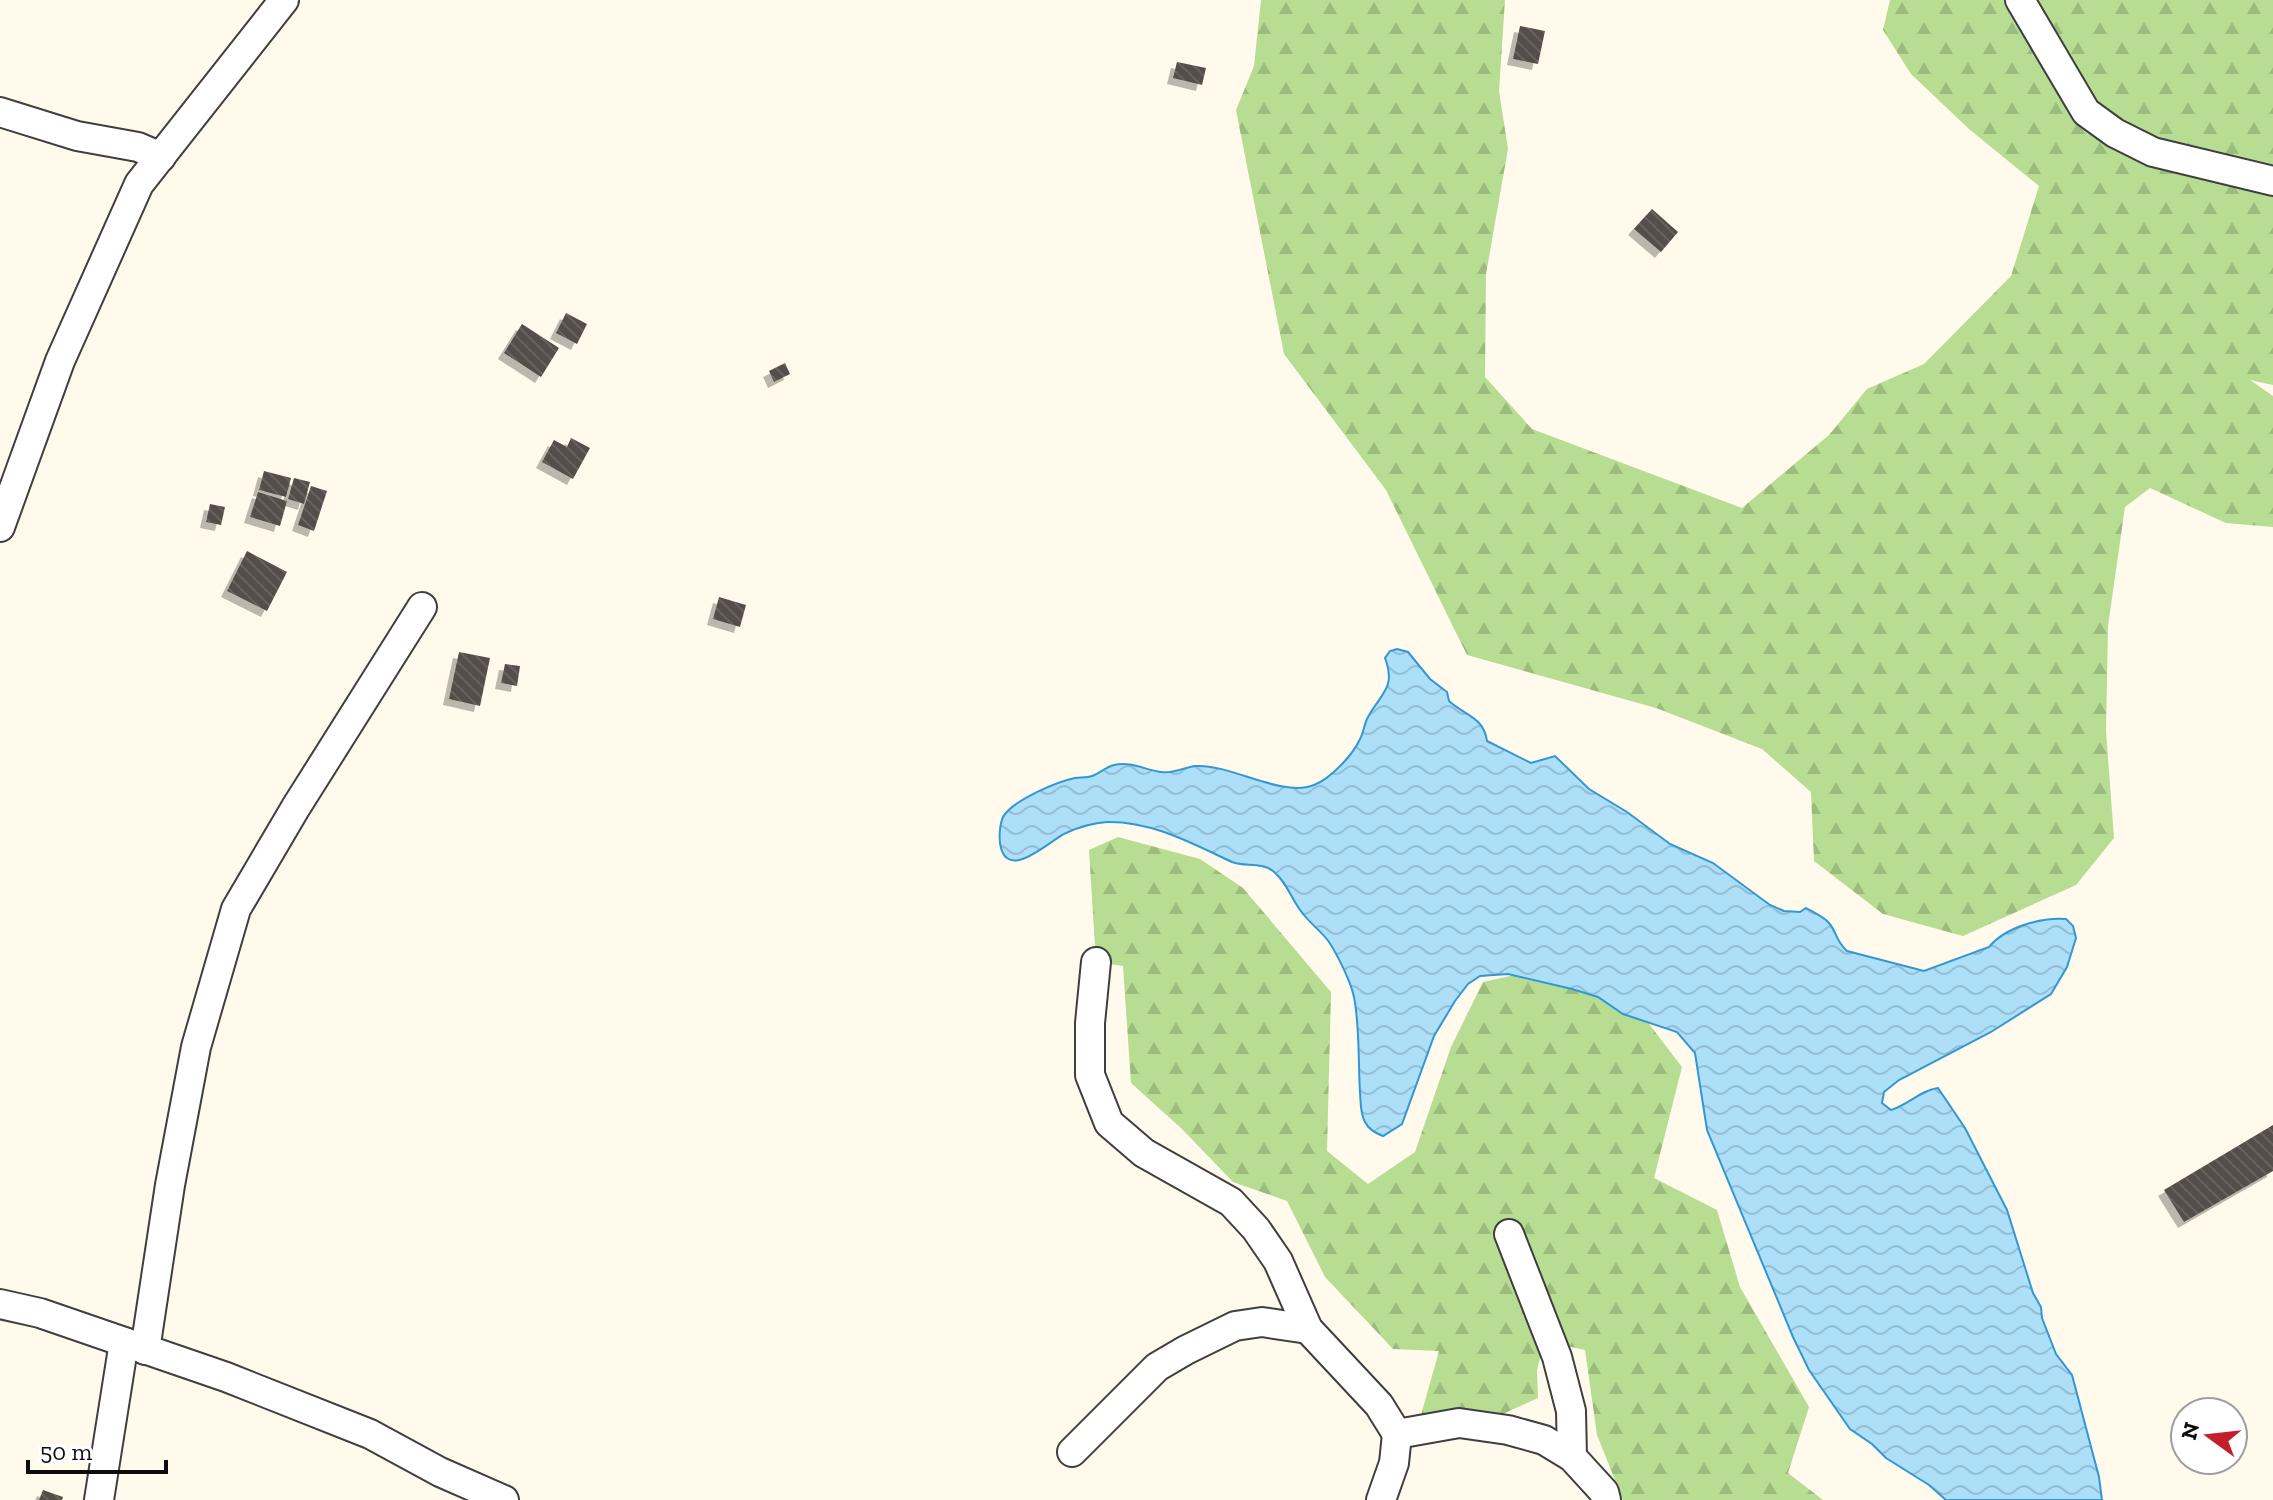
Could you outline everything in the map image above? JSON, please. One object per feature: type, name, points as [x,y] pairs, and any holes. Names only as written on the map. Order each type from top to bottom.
[{"type":"street","points":[[0,527],[60,361],[139,184],[284,0]]},
{"type":"street","points":[[2020,0],[2086,112],[2115,133],[2153,152],[2273,181]]},
{"type":"street","points":[[0,112],[77,136],[138,147],[161,157]]},
{"type":"street","points":[[99,1500],[170,1185],[196,1047],[236,909],[296,807],[422,607]]},
{"type":"street","points":[[1096,962],[1090,1023],[1090,1075],[1109,1123],[1144,1153],[1231,1202],[1256,1229],[1278,1261],[1308,1329],[1379,1405],[1397,1434],[1394,1463],[1381,1500]]},
{"type":"street","points":[[1509,1234],[1557,1357],[1571,1411],[1572,1457]]},
{"type":"street","points":[[0,1304],[40,1313],[226,1377],[370,1434],[440,1472],[504,1500]]},
{"type":"street","points":[[1072,1452],[1157,1367],[1186,1350],[1235,1326],[1262,1322],[1308,1329]]},
{"type":"street","points":[[1397,1434],[1459,1423],[1508,1430],[1544,1440],[1572,1457],[1604,1492],[1606,1500]]},
{"type":"green space","points":[[1261,0],[1505,0],[1499,91],[1508,149],[1486,274],[1485,377],[1532,429],[1742,508],[1829,435],[1867,389],[1924,364],[2011,276],[2039,186],[1969,129],[1911,74],[1883,30],[1890,0],[2273,0],[2273,385],[2250,380],[2273,396],[2273,527],[2226,523],[2150,488],[2125,507],[2108,626],[2106,731],[2114,838],[2076,885],[1963,936],[1883,914],[1814,861],[1811,792],[1762,749],[1656,708],[1467,655],[1386,490],[1284,354],[1236,110],[1254,66]]},
{"type":"green space","points":[[1118,837],[1200,859],[1243,888],[1331,992],[1327,1151],[1368,1184],[1415,1152],[1451,1047],[1483,982],[1556,966],[1633,1003],[1682,1067],[1654,1178],[1717,1210],[1740,1287],[1809,1407],[1788,1473],[1823,1500],[1623,1500],[1597,1435],[1585,1350],[1544,1341],[1537,1370],[1538,1398],[1498,1416],[1421,1415],[1439,1351],[1393,1349],[1325,1277],[1287,1201],[1233,1182],[1182,1129],[1131,1083],[1123,966],[1096,962],[1089,850]]},
{"type":"water","points":[[1390,651],[1408,652],[1430,679],[1447,692],[1449,701],[1478,721],[1487,741],[1531,763],[1555,756],[1589,789],[1670,844],[1713,863],[1770,905],[1784,911],[1800,912],[1806,908],[1827,921],[1847,951],[1924,971],[1989,947],[2004,934],[2024,925],[2066,919],[2073,926],[2076,938],[2067,967],[2051,994],[1991,1032],[1899,1080],[1884,1092],[1882,1103],[1891,1110],[1938,1088],[1965,1128],[2007,1210],[2056,1354],[2072,1375],[2099,1477],[2102,1500],[1946,1500],[1850,1429],[1809,1370],[1793,1337],[1707,1130],[1695,1053],[1677,1032],[1623,1014],[1598,997],[1572,989],[1508,974],[1480,976],[1468,984],[1434,1036],[1402,1124],[1383,1136],[1369,1127],[1362,1115],[1356,1009],[1347,976],[1329,942],[1300,910],[1273,871],[1263,866],[1232,862],[1156,829],[1124,823],[1091,824],[1076,829],[1020,860],[1011,860],[1004,855],[1000,827],[1003,817],[1011,808],[1048,787],[1092,776],[1114,765],[1132,765],[1166,772],[1196,766],[1210,767],[1287,787],[1301,788],[1320,782],[1340,766],[1357,745],[1368,717],[1388,683],[1385,658]]},
{"type":"building","points":[[1520,26],[1545,31],[1538,64],[1513,59]]},
{"type":"building","points":[[1177,62],[1206,68],[1202,85],[1173,78]]},
{"type":"building","points":[[1652,209],[1678,232],[1661,252],[1634,229]]},
{"type":"building","points":[[566,313],[587,324],[577,344],[556,333]]},
{"type":"building","points":[[522,324],[559,348],[541,377],[504,353]]},
{"type":"building","points":[[785,363],[790,374],[774,382],[769,371]]},
{"type":"building","points":[[571,438],[590,448],[573,479],[542,462],[554,440],[567,447]]},
{"type":"building","points":[[264,471],[291,478],[286,497],[259,490]]},
{"type":"building","points":[[294,478],[310,482],[304,504],[288,499]]},
{"type":"building","points":[[311,486],[327,491],[314,531],[298,525]]},
{"type":"building","points":[[258,492],[287,501],[280,526],[250,517]]},
{"type":"building","points":[[210,504],[225,507],[221,525],[206,522]]},
{"type":"building","points":[[247,551],[287,572],[267,611],[227,591]]},
{"type":"building","points":[[719,597],[746,605],[740,627],[713,619]]},
{"type":"building","points":[[459,652],[490,658],[480,706],[449,699]]},
{"type":"building","points":[[505,664],[520,666],[517,686],[501,683]]},
{"type":"building","points":[[2273,1125],[2273,1171],[2184,1222],[2164,1190]]},
{"type":"building","points":[[43,1490],[63,1497],[62,1500],[39,1500]]}]
